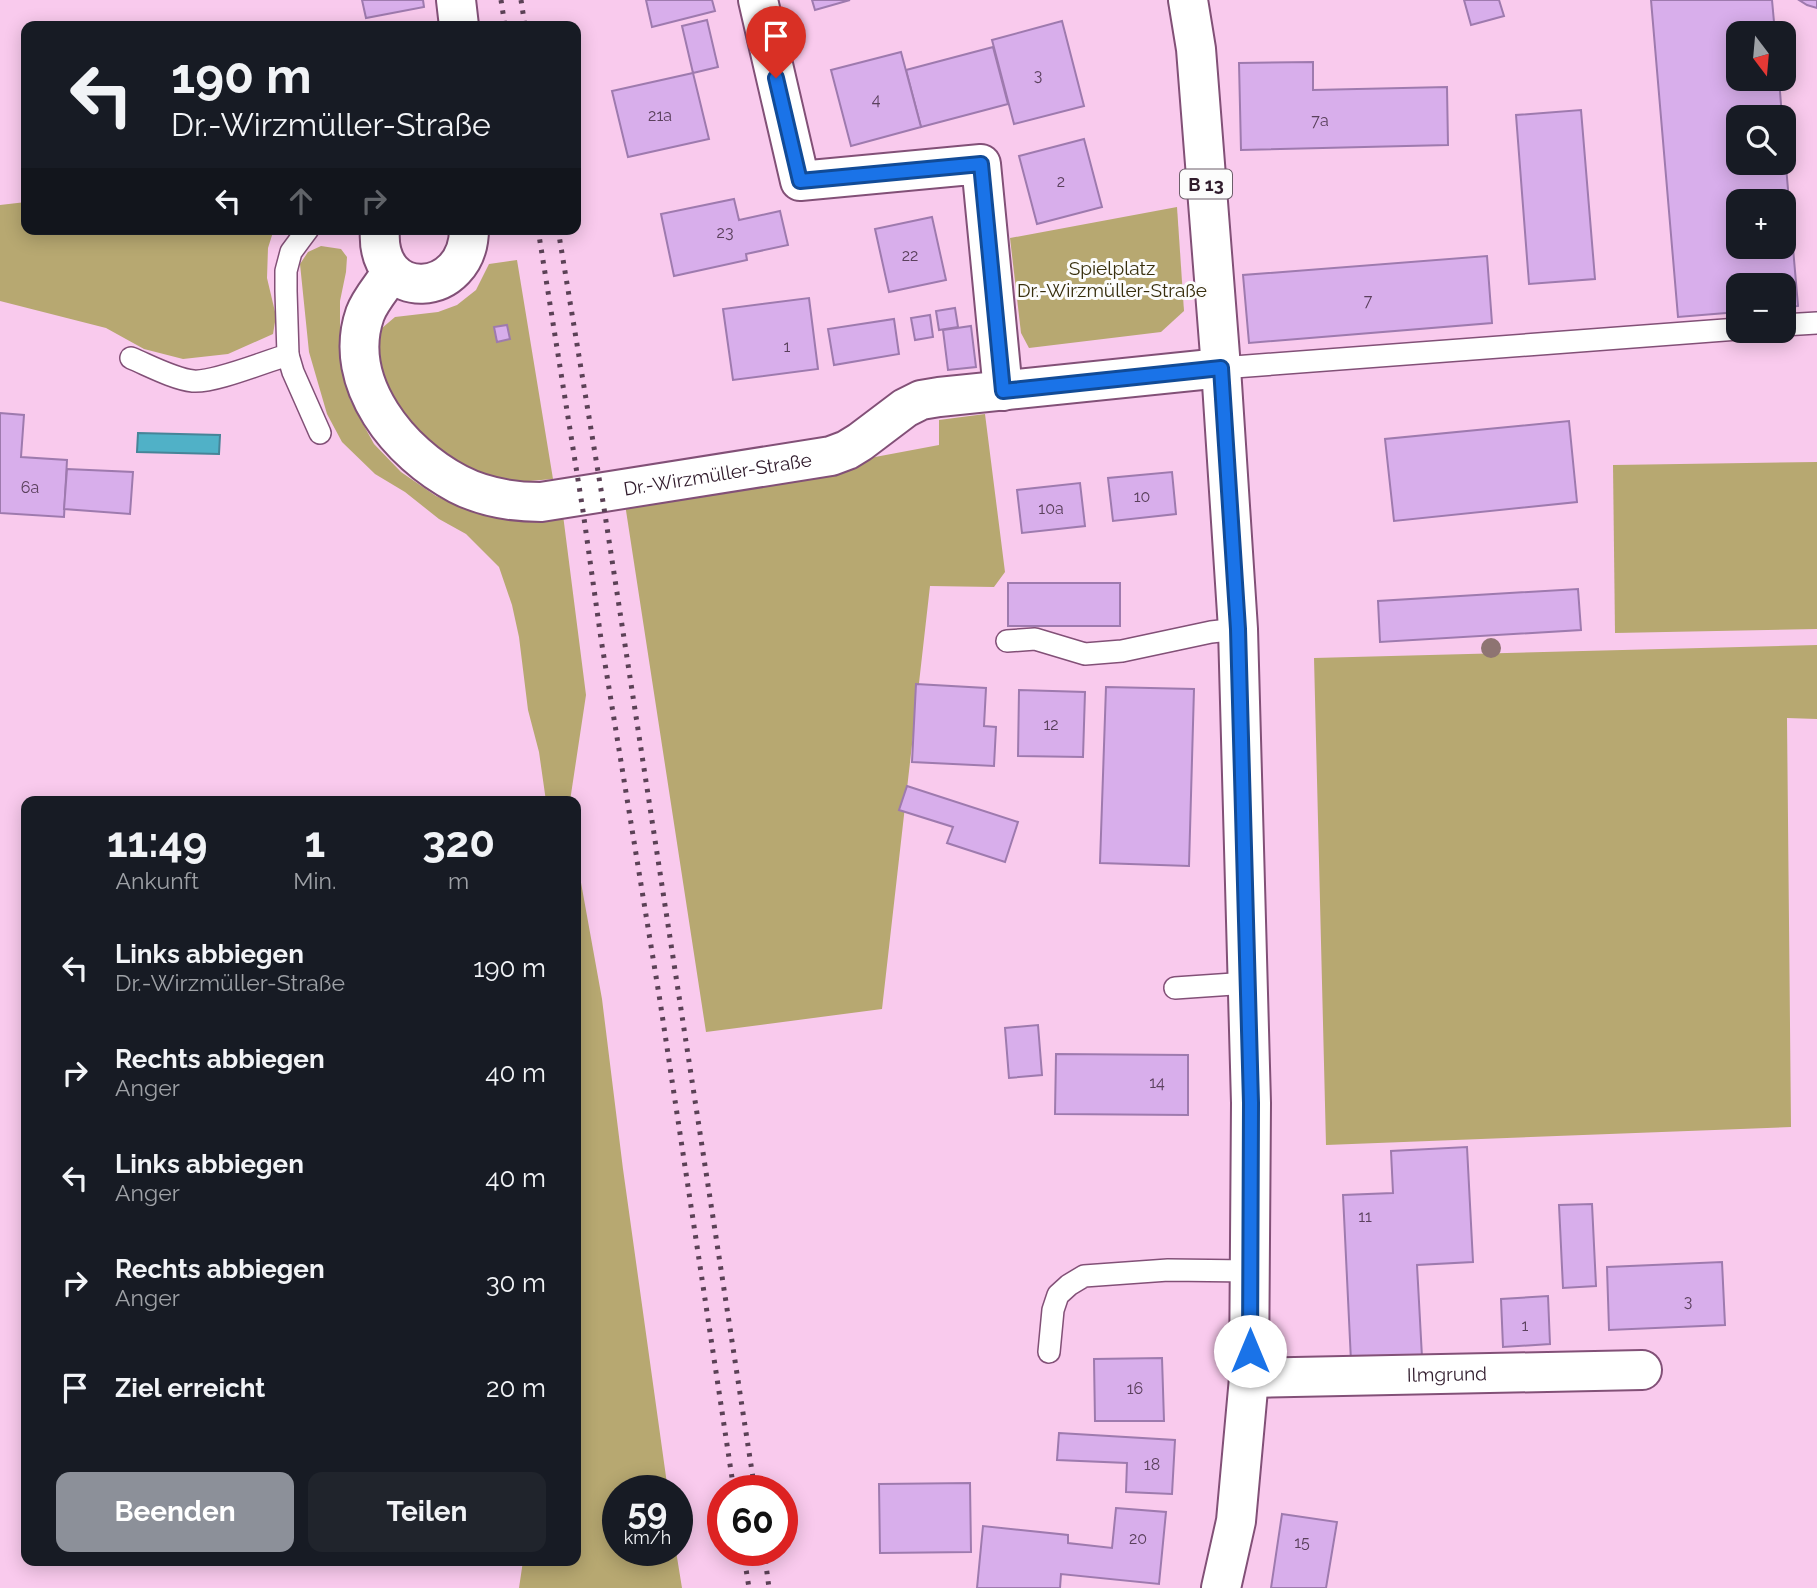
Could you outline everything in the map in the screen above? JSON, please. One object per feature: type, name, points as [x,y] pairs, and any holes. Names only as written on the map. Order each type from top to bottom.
[{"type":"street","points":[[456,0],[458,21]]},
{"type":"street","points":[[758,0],[800,181],[981,164],[1003,391]]},
{"type":"street","name":"B 13","points":[[1188,0],[1196,49],[1238,629],[1251,1103],[1250,1378],[1236,1521],[1221,1588]]},
{"type":"street","points":[[380,235],[383,259],[391,273],[403,281],[414,283],[440,280],[450,274],[468,246],[469,235]]},
{"type":"street","name":"Dr.-Wirzmüller-Straße","points":[[391,273],[366,312],[360,334],[360,360],[371,396],[391,428],[417,458],[435,471],[483,495],[525,502],[541,502],[816,459],[847,450],[892,417],[921,400],[1221,368]]},
{"type":"street","name":"Ilmgrund","points":[[1250,1378],[1642,1370]]},
{"type":"lane","points":[[304,235],[291,252],[286,271],[288,355],[320,433]]},
{"type":"lane","points":[[1796,324],[1817,323]]},
{"type":"lane","points":[[1221,368],[1726,329]]},
{"type":"lane","points":[[131,358],[193,381],[209,380],[288,355]]},
{"type":"lane","points":[[1007,641],[1035,639],[1086,654],[1238,629]]},
{"type":"lane","points":[[1175,988],[1248,983]]},
{"type":"lane","points":[[1049,1352],[1053,1310],[1058,1295],[1084,1276],[1168,1270],[1250,1271]]},
{"type":"green space","points":[[21,203],[21,235],[272,235],[268,248],[267,278],[276,316],[273,334],[228,354],[183,359],[144,349],[106,328],[0,301],[0,205]]},
{"type":"green space","name":"Spielplatz Dr.-Wirzmüller-Straße","points":[[1177,207],[1184,311],[1161,332],[1029,348],[1021,333],[1010,238]]},
{"type":"green space","points":[[321,246],[341,249],[347,257],[340,301],[340,352],[350,400],[374,444],[401,472],[436,496],[458,505],[563,515],[586,695],[571,796],[545,796],[539,752],[528,710],[519,637],[499,567],[466,534],[439,519],[405,492],[375,474],[342,442],[327,414],[309,352],[300,264],[308,252]]},
{"type":"green space","points":[[517,260],[553,479],[505,483],[433,454],[383,395],[375,334],[395,317],[438,312],[457,305],[476,290],[489,264]]},
{"type":"green space","points":[[985,414],[1005,572],[994,587],[930,586],[882,1009],[706,1032],[625,504],[939,445],[939,420]]},
{"type":"green space","points":[[1817,462],[1817,629],[1615,633],[1613,465]]},
{"type":"green space","points":[[1817,645],[1817,719],[1787,718],[1791,1127],[1326,1145],[1314,658]]},
{"type":"green space","points":[[581,883],[602,999],[666,1475],[602,1475],[602,1566],[678,1566],[682,1588],[519,1588],[522,1566],[581,1566]]},
{"type":"water","points":[[138,433],[220,435],[219,454],[137,452]]},
{"type":"building","points":[[362,0],[423,0],[424,7],[366,18]]},
{"type":"building","points":[[646,0],[712,0],[715,11],[652,27]]},
{"type":"building","points":[[812,0],[850,0],[815,10]]},
{"type":"building","points":[[1464,0],[1499,0],[1504,16],[1471,25]]},
{"type":"building","points":[[1651,0],[1772,0],[1774,21],[1726,21],[1726,91],[1780,91],[1781,105],[1726,105],[1726,175],[1787,175],[1788,189],[1726,189],[1726,259],[1794,259],[1795,273],[1726,273],[1726,313],[1678,317]]},
{"type":"building","points":[[1799,0],[1817,0],[1817,8],[1807,5]]},
{"type":"building","points":[[707,20],[718,67],[693,73],[682,26]]},
{"type":"building","points":[[1062,21],[1084,106],[1014,124],[992,40]]},
{"type":"building","points":[[993,47],[1008,104],[921,127],[906,70]]},
{"type":"building","points":[[901,52],[921,127],[851,146],[831,70]]},
{"type":"building","points":[[1313,62],[1313,90],[1447,87],[1448,145],[1241,150],[1239,63]]},
{"type":"building","points":[[693,73],[709,139],[628,157],[612,91]]},
{"type":"building","points":[[1581,110],[1595,279],[1529,284],[1516,115]]},
{"type":"building","points":[[1084,139],[1102,207],[1037,224],[1019,156]]},
{"type":"building","points":[[734,199],[739,220],[780,211],[788,245],[746,254],[747,260],[674,276],[661,214]]},
{"type":"building","points":[[932,217],[946,280],[889,292],[875,229]]},
{"type":"building","points":[[1487,256],[1492,323],[1249,343],[1243,275]]},
{"type":"building","points":[[809,298],[818,369],[733,380],[723,309]]},
{"type":"building","points":[[955,308],[958,327],[939,330],[936,311]]},
{"type":"building","points":[[930,315],[933,337],[915,340],[911,318]]},
{"type":"building","points":[[894,319],[899,354],[834,365],[828,329]]},
{"type":"building","points":[[507,325],[510,339],[497,342],[494,327]]},
{"type":"building","points":[[971,326],[976,367],[948,370],[943,330]]},
{"type":"building","points":[[0,413],[24,415],[21,457],[67,460],[64,517],[0,513]]},
{"type":"building","points":[[1569,421],[1577,502],[1394,521],[1385,439]]},
{"type":"building","points":[[67,469],[133,472],[130,514],[64,509]]},
{"type":"building","points":[[1172,472],[1176,514],[1113,521],[1108,478]]},
{"type":"building","points":[[1080,483],[1085,526],[1022,533],[1017,490]]},
{"type":"building","points":[[1008,583],[1120,583],[1120,626],[1008,626]]},
{"type":"building","points":[[1578,589],[1581,630],[1380,642],[1378,601]]},
{"type":"building","points":[[916,684],[986,688],[984,726],[996,727],[994,766],[912,762]]},
{"type":"building","points":[[1106,687],[1194,689],[1189,866],[1100,863]]},
{"type":"building","points":[[1019,690],[1085,692],[1083,757],[1018,756]]},
{"type":"building","points":[[907,786],[1018,822],[1005,862],[947,843],[953,827],[899,810]]},
{"type":"building","points":[[1038,1025],[1042,1075],[1009,1078],[1005,1028]]},
{"type":"building","points":[[1056,1054],[1188,1055],[1188,1115],[1055,1114]]},
{"type":"building","points":[[1467,1147],[1473,1262],[1417,1265],[1422,1357],[1351,1361],[1343,1195],[1393,1193],[1391,1151]]},
{"type":"building","points":[[1592,1204],[1596,1286],[1563,1288],[1559,1205]]},
{"type":"building","points":[[1722,1262],[1725,1325],[1609,1330],[1607,1267]]},
{"type":"building","points":[[1548,1296],[1550,1344],[1503,1347],[1501,1299]]},
{"type":"building","points":[[1162,1358],[1164,1421],[1095,1421],[1094,1359]]},
{"type":"building","points":[[1059,1433],[1175,1440],[1172,1494],[1126,1492],[1127,1463],[1057,1460]]},
{"type":"building","points":[[970,1483],[971,1552],[880,1553],[879,1484]]},
{"type":"building","points":[[1116,1508],[1166,1512],[1159,1584],[1061,1574],[1060,1588],[977,1588],[983,1526],[1068,1535],[1068,1543],[1112,1548]]},
{"type":"building","points":[[1282,1514],[1337,1522],[1326,1588],[1271,1588]]},
{"type":"railway","points":[[501,0],[504,21]]},
{"type":"railway","points":[[521,0],[524,21]]},
{"type":"railway","points":[[539,235],[732,1475]]},
{"type":"railway","points":[[559,235],[604,508],[753,1475]]},
{"type":"railway","points":[[746,1566],[749,1588]]},
{"type":"railway","points":[[766,1566],[769,1588]]},
{"type":"route","points":[[776,78],[800,181],[981,164],[1003,391],[1221,368],[1238,629],[1251,1103],[1250,1351]]}]
